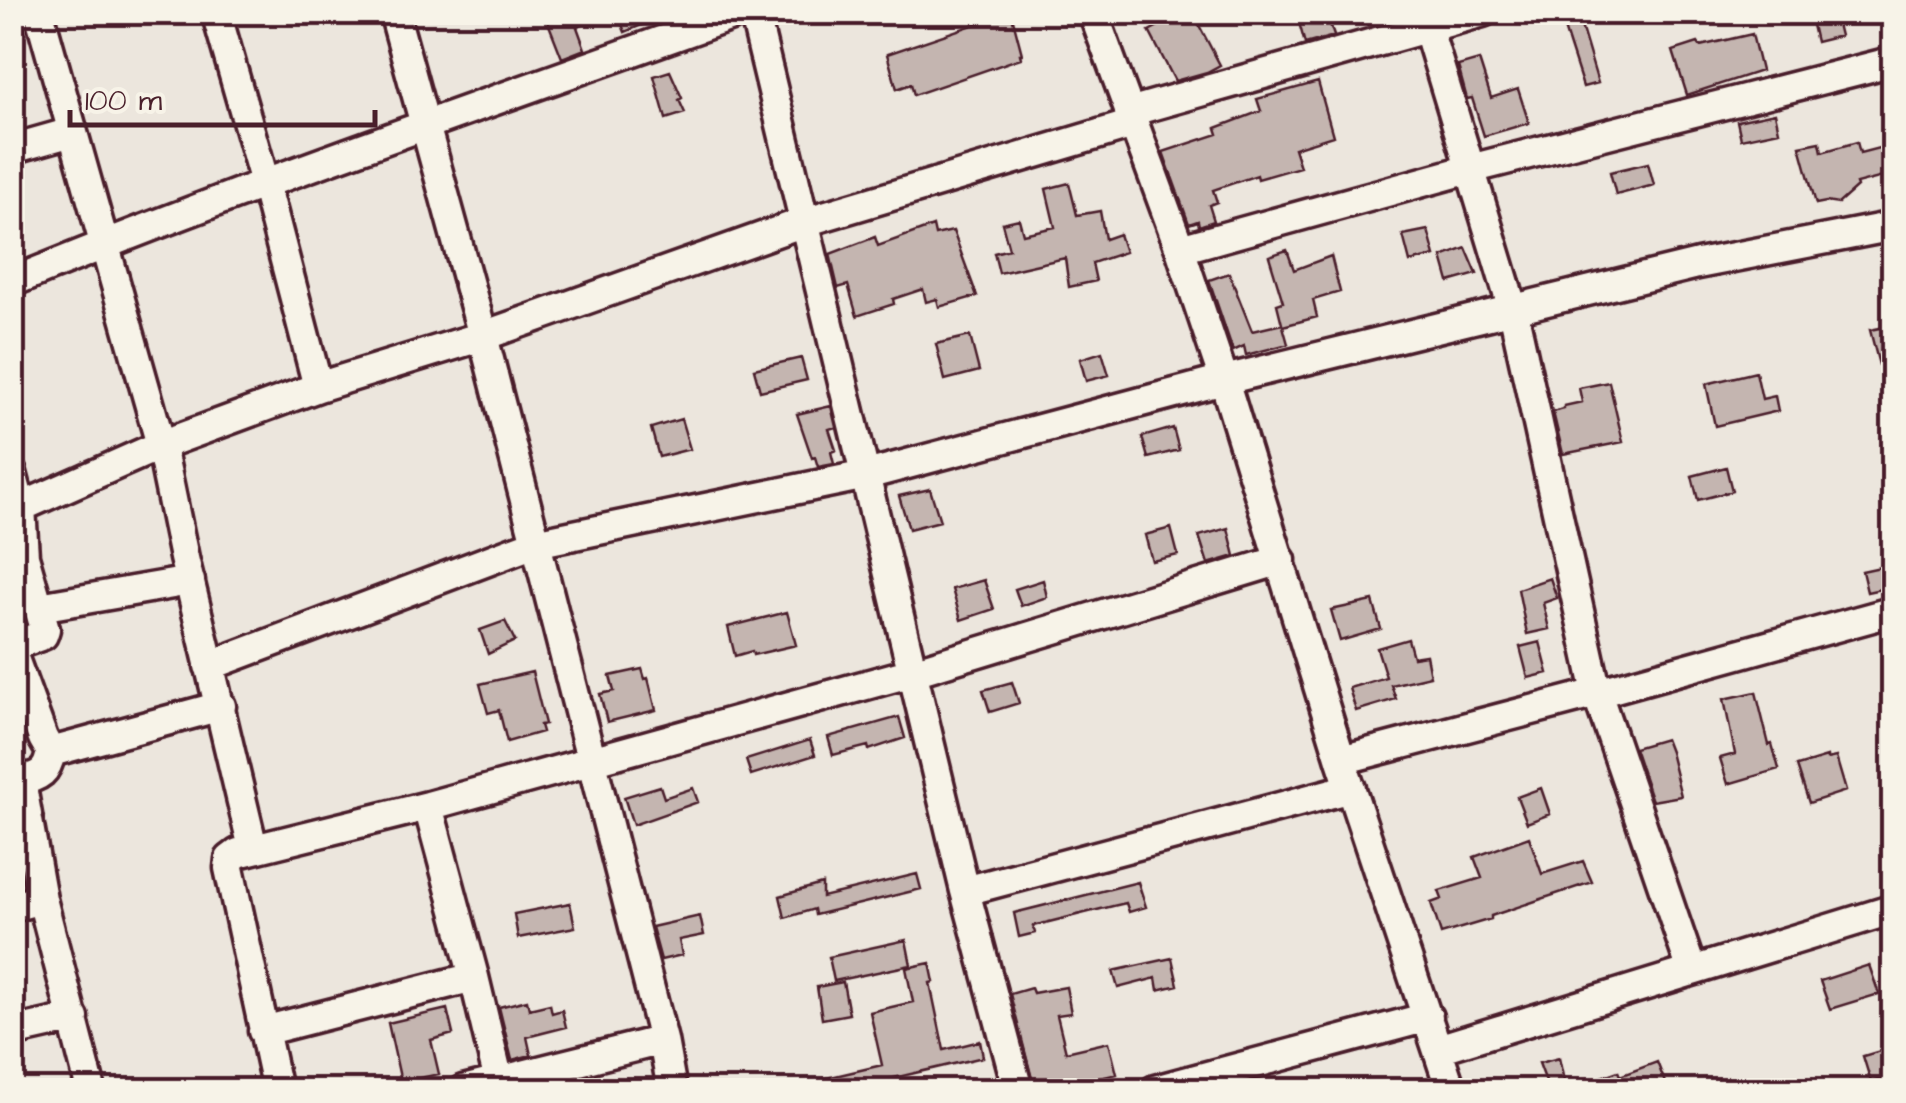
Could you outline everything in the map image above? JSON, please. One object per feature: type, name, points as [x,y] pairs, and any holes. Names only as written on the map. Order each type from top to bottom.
[{"type":"street","points":[[38,12],[161,445],[253,848]]},
{"type":"street","points":[[216,12],[318,387]]},
{"type":"street","points":[[394,12],[483,336],[672,1090]]},
{"type":"street","points":[[12,282],[264,183],[742,12]]},
{"type":"street","points":[[754,12],[966,891],[1018,1090]]},
{"type":"street","points":[[1093,12],[1224,380],[1341,760],[1451,1090]]},
{"type":"street","points":[[18,522],[161,445],[318,387],[483,336],[804,222],[1429,23],[1483,12]]},
{"type":"street","points":[[1429,23],[1512,310],[1597,693],[1692,972]]},
{"type":"street","points":[[1180,248],[1894,61]]},
{"type":"street","points":[[12,148],[72,132]]},
{"type":"street","points":[[210,666],[535,543],[866,476],[1224,380],[1698,264],[1894,226]]},
{"type":"street","points":[[12,474],[24,556],[46,629],[44,636],[12,650],[51,752],[49,764],[40,775],[17,782],[42,899],[91,1090]]},
{"type":"street","points":[[277,1090],[229,868],[230,859],[238,853],[428,806],[913,672],[1281,560]]},
{"type":"street","points":[[38,607],[190,581]]},
{"type":"street","points":[[1341,760],[1894,611]]},
{"type":"street","points":[[51,752],[221,706]]},
{"type":"street","points":[[966,891],[1350,788]]},
{"type":"street","points":[[428,806],[500,1086]]},
{"type":"street","points":[[12,907],[42,899]]},
{"type":"street","points":[[1438,1049],[1894,909]]},
{"type":"street","points":[[263,1031],[474,977]]},
{"type":"street","points":[[1156,1090],[1428,1016]]},
{"type":"street","points":[[12,1032],[74,1018]]},
{"type":"street","points":[[463,1090],[500,1086],[662,1040]]},
{"type":"building","points":[[544,12],[612,14],[577,27],[585,49],[562,58]]},
{"type":"building","points":[[617,12],[672,12],[625,32]]},
{"type":"building","points":[[1011,12],[1021,58],[914,95],[911,84],[897,89],[887,54]]},
{"type":"building","points":[[1192,12],[1220,65],[1175,81],[1149,31]]},
{"type":"building","points":[[1296,12],[1326,12],[1334,36],[1305,44]]},
{"type":"building","points":[[1809,12],[1834,12],[1840,36],[1816,42]]},
{"type":"building","points":[[1579,19],[1598,83],[1583,87],[1563,25]]},
{"type":"building","points":[[1752,34],[1761,71],[1687,95],[1673,51]]},
{"type":"building","points":[[1479,60],[1491,98],[1518,89],[1529,123],[1484,136],[1472,98],[1467,99],[1458,66]]},
{"type":"building","points":[[670,71],[685,113],[666,119],[654,76]]},
{"type":"building","points":[[1318,82],[1333,136],[1294,148],[1300,167],[1258,179],[1257,175],[1213,190],[1217,202],[1209,205],[1214,221],[1199,226],[1198,221],[1189,224],[1163,152],[1218,134],[1216,128],[1261,111],[1257,99]]},
{"type":"building","points":[[1775,113],[1779,131],[1741,139],[1737,121]]},
{"type":"building","points":[[1820,142],[1822,152],[1857,142],[1860,153],[1894,144],[1894,174],[1856,184],[1838,204],[1816,204],[1800,146]]},
{"type":"building","points":[[1648,163],[1654,185],[1616,195],[1610,172]]},
{"type":"building","points":[[1069,183],[1077,215],[1100,211],[1105,239],[1119,234],[1125,252],[1092,263],[1096,281],[1069,287],[1065,258],[999,273],[994,253],[1009,249],[1002,223],[1019,219],[1023,234],[1055,227],[1046,189]]},
{"type":"building","points":[[933,226],[935,235],[953,231],[977,296],[939,307],[937,299],[926,302],[923,289],[857,316],[848,285],[838,288],[830,254],[875,237],[878,246]]},
{"type":"building","points":[[1428,230],[1435,256],[1410,262],[1403,235]]},
{"type":"building","points":[[1466,248],[1477,274],[1449,282],[1442,257]]},
{"type":"building","points":[[1287,250],[1294,270],[1331,256],[1340,292],[1313,300],[1317,317],[1283,326],[1288,344],[1246,355],[1244,346],[1233,351],[1209,280],[1229,273],[1252,331],[1282,324],[1277,304],[1283,302],[1269,256]]},
{"type":"building","points":[[1894,325],[1894,362],[1879,365],[1870,330]]},
{"type":"building","points":[[970,336],[979,371],[945,380],[936,344]]},
{"type":"building","points":[[1102,352],[1109,375],[1086,381],[1080,359]]},
{"type":"building","points":[[801,358],[807,380],[760,391],[754,369]]},
{"type":"building","points":[[1756,372],[1762,399],[1775,396],[1778,411],[1715,426],[1706,384]]},
{"type":"building","points":[[1609,382],[1623,442],[1563,454],[1553,412],[1582,402],[1579,388]]},
{"type":"building","points":[[831,406],[836,427],[829,429],[836,450],[831,452],[834,464],[818,467],[797,414]]},
{"type":"building","points":[[681,419],[690,449],[659,457],[651,428]]},
{"type":"building","points":[[1173,428],[1179,450],[1148,458],[1142,437]]},
{"type":"building","points":[[1726,467],[1732,491],[1698,500],[1692,476]]},
{"type":"building","points":[[930,489],[940,521],[909,529],[899,496]]},
{"type":"building","points":[[1171,528],[1178,555],[1152,561],[1145,535]]},
{"type":"building","points":[[1228,528],[1235,556],[1208,564],[1199,536]]},
{"type":"building","points":[[1885,566],[1890,587],[1867,592],[1862,571]]},
{"type":"building","points":[[1550,578],[1557,598],[1543,603],[1549,629],[1527,634],[1518,589]]},
{"type":"building","points":[[984,580],[994,609],[961,620],[952,589]]},
{"type":"building","points":[[1043,580],[1047,597],[1021,606],[1015,589]]},
{"type":"building","points":[[1373,601],[1381,629],[1340,641],[1331,610]]},
{"type":"building","points":[[787,612],[796,645],[735,656],[728,627]]},
{"type":"building","points":[[505,621],[515,641],[488,654],[480,630]]},
{"type":"building","points":[[1408,639],[1413,657],[1426,655],[1430,676],[1391,685],[1396,699],[1356,711],[1349,688],[1386,677],[1377,648]]},
{"type":"building","points":[[1540,642],[1548,673],[1528,678],[1520,647]]},
{"type":"building","points":[[642,669],[656,710],[607,722],[600,694],[614,691],[610,676]]},
{"type":"building","points":[[532,672],[545,724],[540,725],[542,732],[507,742],[499,710],[488,713],[480,684]]},
{"type":"building","points":[[1012,682],[1019,703],[990,712],[983,690]]},
{"type":"building","points":[[1756,692],[1779,769],[1728,784],[1720,758],[1735,754],[1724,699]]},
{"type":"building","points":[[899,717],[905,738],[869,750],[868,746],[833,755],[828,737]]},
{"type":"building","points":[[1665,739],[1681,796],[1652,801],[1634,748]]},
{"type":"building","points":[[810,740],[815,755],[751,775],[746,760]]},
{"type":"building","points":[[1836,757],[1846,791],[1809,803],[1797,766]]},
{"type":"building","points":[[660,786],[664,798],[693,788],[698,802],[633,825],[624,797]]},
{"type":"building","points":[[1541,788],[1550,814],[1527,823],[1517,797]]},
{"type":"building","points":[[1529,837],[1542,874],[1583,861],[1592,882],[1441,934],[1431,903],[1442,899],[1439,891],[1482,878],[1474,857]]},
{"type":"building","points":[[917,874],[921,889],[815,915],[814,909],[785,918],[780,896],[822,884],[822,897]]},
{"type":"building","points":[[1138,882],[1146,907],[1129,912],[1126,903],[1113,906],[1033,926],[1035,933],[1019,937],[1014,913]]},
{"type":"building","points":[[570,903],[575,927],[518,938],[514,914]]},
{"type":"building","points":[[700,916],[704,935],[679,940],[682,955],[661,960],[652,927]]},
{"type":"building","points":[[906,940],[911,965],[834,981],[829,957]]},
{"type":"building","points":[[1172,958],[1178,985],[1158,990],[1156,978],[1118,988],[1113,971]]},
{"type":"building","points":[[930,963],[934,982],[930,983],[944,1050],[980,1041],[983,1057],[843,1090],[802,1090],[801,1084],[882,1065],[870,1012],[913,1002],[906,968]]},
{"type":"building","points":[[1869,965],[1879,994],[1830,1009],[1820,981]]},
{"type":"building","points":[[843,982],[849,1014],[822,1019],[817,987]]},
{"type":"building","points":[[1066,987],[1071,1013],[1057,1015],[1066,1052],[1109,1042],[1117,1074],[1051,1090],[1035,1090],[1010,994],[1031,988],[1033,993]]},
{"type":"building","points":[[527,1000],[529,1009],[550,1004],[552,1013],[562,1010],[566,1027],[527,1037],[531,1055],[512,1060],[499,1007]]},
{"type":"building","points":[[447,1009],[453,1034],[431,1040],[439,1074],[401,1082],[388,1023]]},
{"type":"building","points":[[1894,1047],[1894,1075],[1871,1082],[1863,1056]]},
{"type":"building","points":[[1559,1058],[1566,1090],[1549,1090],[1539,1063]]},
{"type":"building","points":[[1657,1062],[1666,1085],[1652,1090],[1570,1090],[1618,1071],[1620,1076]]}]
